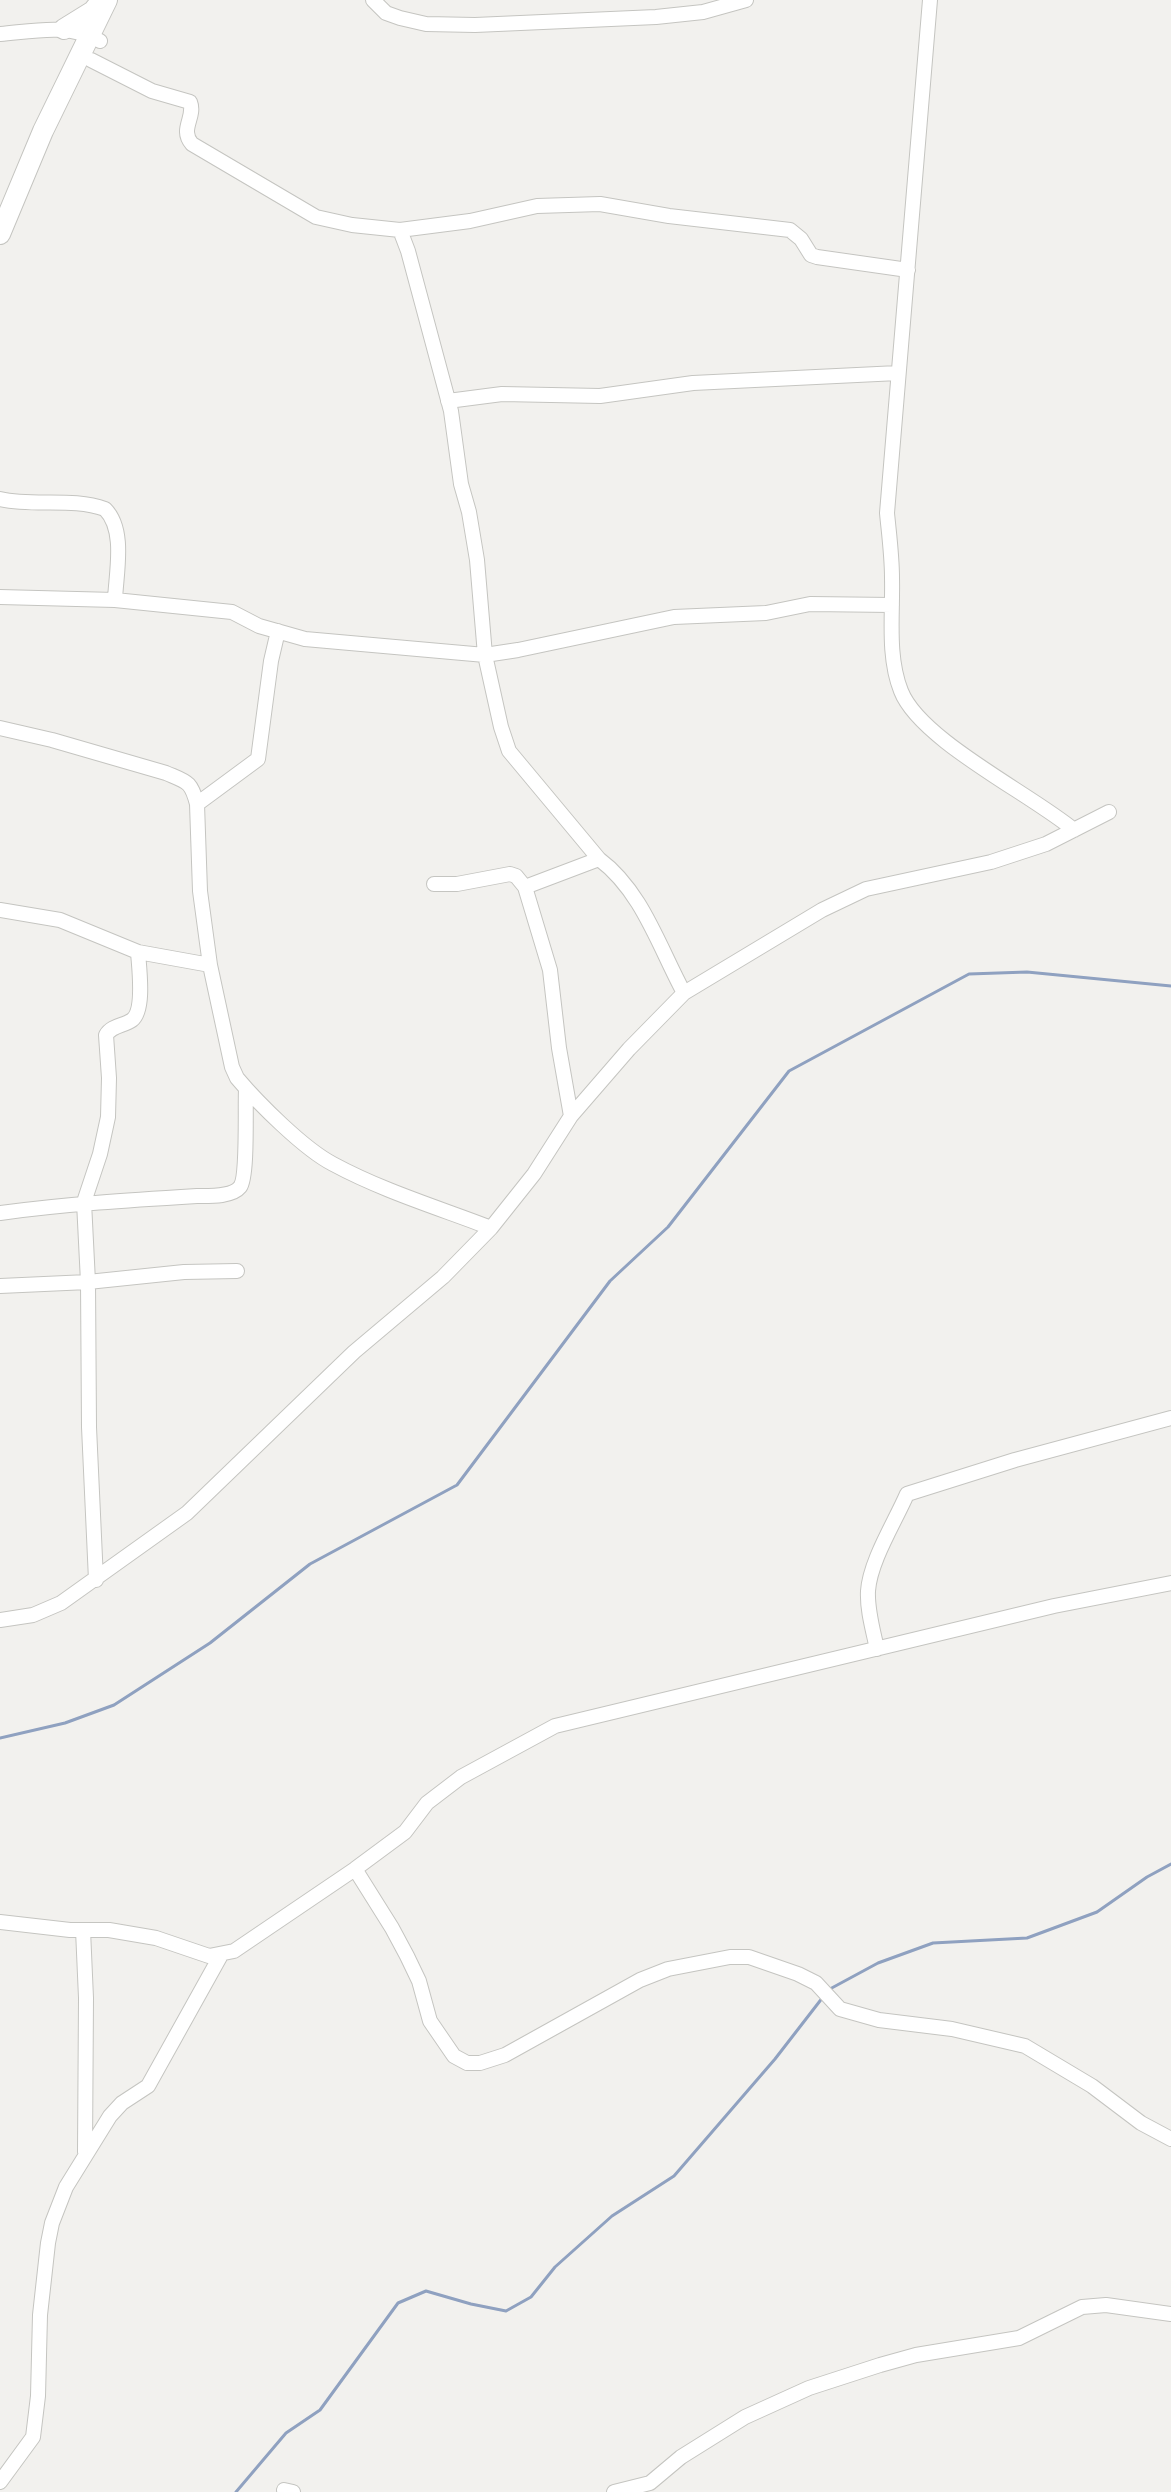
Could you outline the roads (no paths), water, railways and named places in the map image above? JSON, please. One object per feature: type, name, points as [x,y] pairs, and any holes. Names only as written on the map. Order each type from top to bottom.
[{"type":"highway","points":[[82,64],[58,29],[93,11],[102,0]]},
{"type":"highway","points":[[95,39],[107,0]]},
{"type":"highway","points":[[1,231],[16,211],[82,64],[119,0]]},
{"type":"street","points":[[373,0],[386,13],[408,20],[426,24],[475,25],[656,17],[703,12],[746,0]]},
{"type":"street","points":[[930,0],[887,513],[896,671],[901,691],[911,709],[942,738],[1000,780],[1051,811],[1074,830]]},
{"type":"street","points":[[0,34],[58,29],[95,39]]},
{"type":"street","points":[[82,64],[152,91],[190,102],[192,106],[186,128],[192,144],[316,217],[352,225],[400,230],[470,221],[536,206],[600,204],[669,216],[790,230],[801,239],[811,255],[817,258],[908,270]]},
{"type":"street","points":[[400,230],[408,250],[456,438],[461,484],[469,512],[477,560],[485,655],[494,703],[509,751],[599,859],[612,869],[636,901],[684,993]]},
{"type":"street","points":[[448,401],[502,394],[600,396],[693,383],[898,373]]},
{"type":"street","points":[[0,499],[30,503],[83,504],[105,509],[114,522],[117,535],[115,600]]},
{"type":"street","points":[[0,597],[115,600],[232,612],[259,626],[305,639],[373,647],[485,655],[674,618],[766,614],[810,604],[892,605]]},
{"type":"street","points":[[197,804],[258,759],[269,670],[278,632]]},
{"type":"street","points":[[0,728],[166,773],[184,780],[193,787],[197,804],[200,891],[210,965],[232,1067],[237,1078],[246,1089],[312,1151],[332,1164],[404,1195],[491,1228]]},
{"type":"street","points":[[0,1620],[33,1615],[61,1603],[96,1580],[187,1513],[354,1352],[443,1277],[491,1228],[534,1174],[571,1116],[629,1049],[684,993],[822,910],[866,889],[991,862],[1046,844],[1108,812]]},
{"type":"street","points":[[525,887],[599,859]]},
{"type":"street","points":[[434,884],[456,884],[510,874],[516,876],[525,887],[550,970],[559,1048],[571,1116]]},
{"type":"street","points":[[0,910],[60,920],[138,952],[210,965]]},
{"type":"street","points":[[96,1580],[89,1427],[88,1282],[84,1202],[100,1154],[108,1117],[109,1078],[106,1034],[109,1030],[131,1021],[138,1014],[140,1004],[138,952]]},
{"type":"street","points":[[0,1213],[84,1202],[211,1196],[234,1192],[242,1184],[244,1170],[246,1089]]},
{"type":"street","points":[[0,1286],[88,1282],[184,1272],[237,1271]]},
{"type":"street","points":[[877,1649],[870,1620],[868,1591],[882,1548],[907,1494],[1015,1460],[1171,1418]]},
{"type":"street","points":[[0,1922],[83,1930],[109,1930],[156,1938],[209,1956],[221,1954],[234,1950],[355,1869],[404,1832],[427,1803],[461,1777],[555,1726],[1054,1606],[1171,1583]]},
{"type":"street","points":[[355,1869],[392,1928],[419,1981],[430,2021],[454,2056],[467,2063],[480,2062],[505,2054],[640,1980],[661,1972],[730,1957],[749,1957],[798,1974],[816,1983],[840,2009],[878,2020],[952,2029],[1025,2046],[1092,2086],[1137,2120],[1171,2139]]},
{"type":"street","points":[[83,1930],[86,1998],[86,2153]]},
{"type":"street","points":[[0,2482],[33,2438],[38,2396],[40,2315],[49,2236],[66,2187],[110,2116],[122,2103],[148,2086],[221,1954]]},
{"type":"street","points":[[614,2492],[650,2483],[681,2457],[745,2417],[809,2388],[880,2365],[916,2355],[1020,2338],[1082,2307],[1106,2305],[1171,2314]]},
{"type":"waterway","points":[[0,1738],[65,1723],[114,1705],[210,1643],[310,1564],[457,1485],[610,1281],[668,1227],[789,1071],[969,974],[1027,972],[1171,986]]},
{"type":"waterway","points":[[828,1990],[878,1963],[933,1943],[1027,1938],[1097,1912],[1147,1877],[1171,1864]]},
{"type":"waterway","points":[[236,2492],[286,2433],[320,2410],[398,2303],[426,2291],[471,2304],[506,2311],[531,2297],[555,2267],[612,2216],[674,2176],[775,2059],[823,1997]]}]
